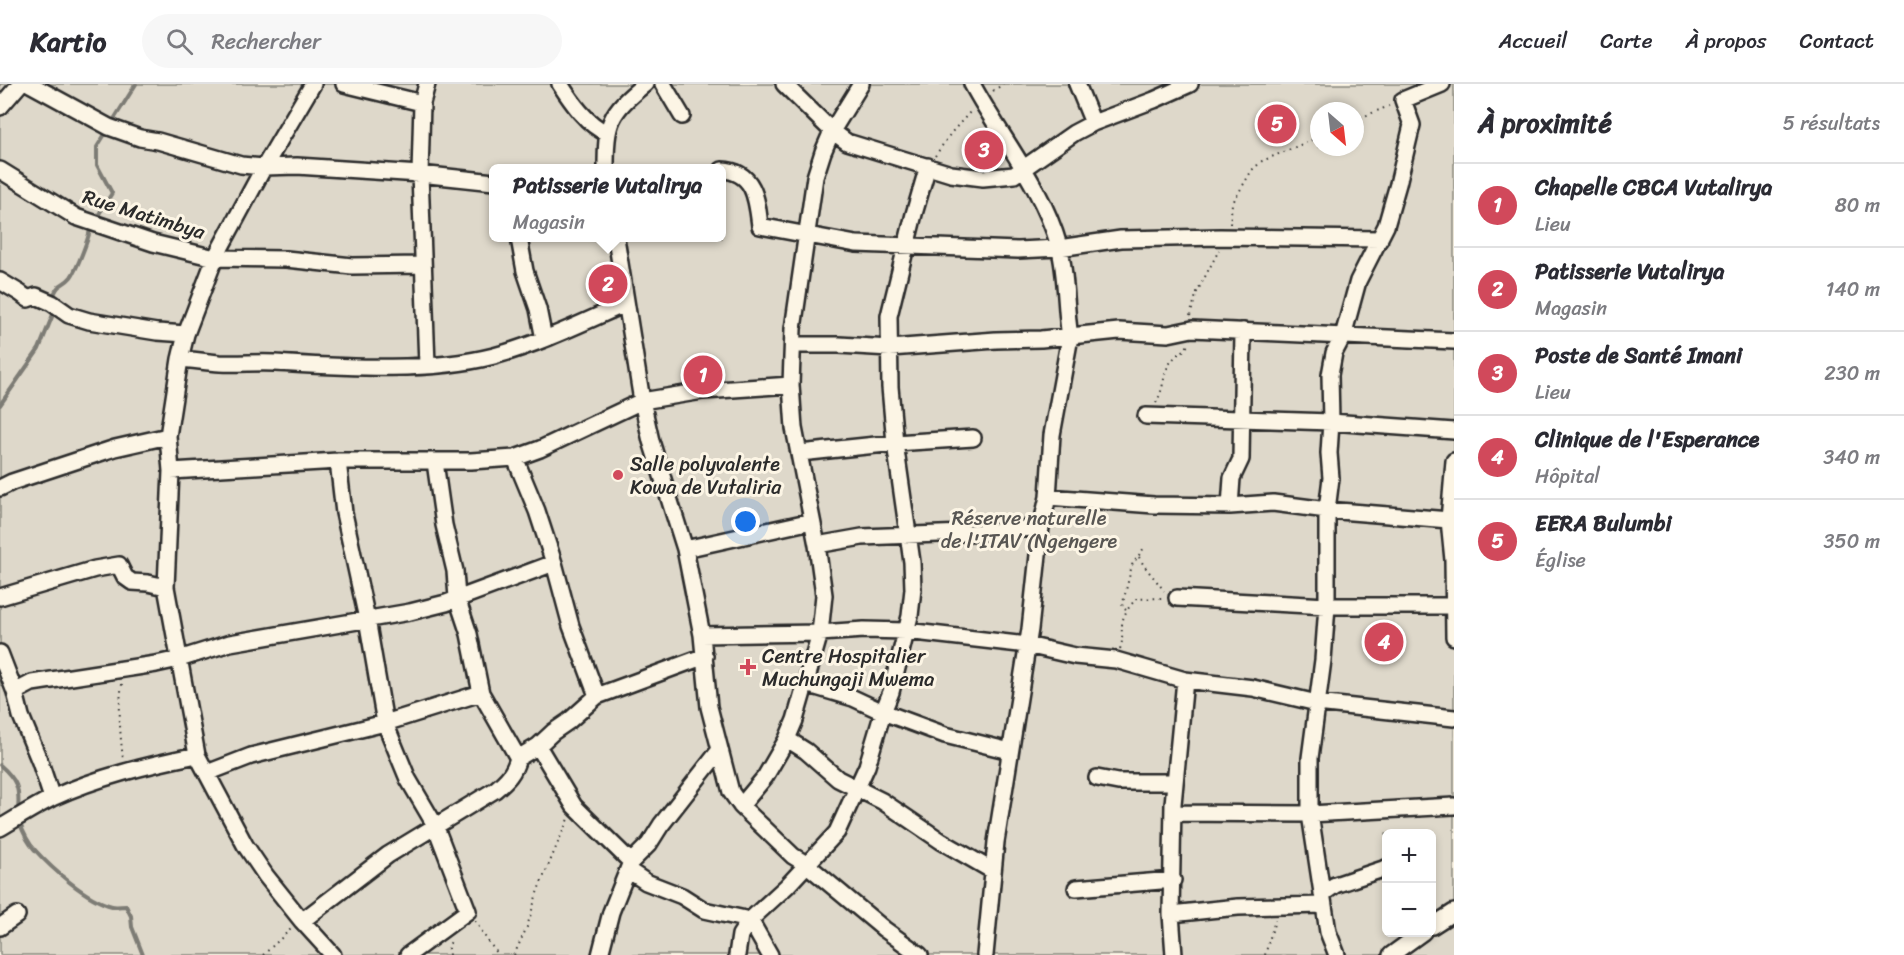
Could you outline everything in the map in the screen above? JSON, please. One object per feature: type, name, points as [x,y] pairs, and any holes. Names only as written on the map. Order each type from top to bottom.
[{"type":"street","points":[[0,106],[20,84]]},
{"type":"street","points":[[30,84],[109,128],[241,165],[297,166],[420,174],[489,181]]},
{"type":"street","points":[[313,84],[264,167],[215,258],[186,334],[168,436],[171,471],[166,587],[197,755],[245,845],[266,876],[333,955]]},
{"type":"street","points":[[344,84],[422,103]]},
{"type":"street","points":[[427,84],[422,103],[420,174],[427,365]]},
{"type":"street","points":[[560,84],[586,116],[600,130],[607,133]]},
{"type":"street","points":[[606,164],[607,133],[613,116],[627,99],[645,84]]},
{"type":"street","points":[[663,84],[681,116]]},
{"type":"street","points":[[784,84],[832,131],[847,142],[951,174],[983,178],[1014,174],[1074,133],[1093,123],[1190,84]]},
{"type":"street","points":[[741,806],[765,777],[787,739],[820,633],[824,595],[817,545],[794,428],[791,385],[793,329],[815,177],[832,131],[861,84]]},
{"type":"street","points":[[972,84],[1037,190],[1051,222],[1059,248],[1070,337],[1052,435],[1048,497],[1041,527],[1030,629],[993,871],[985,955]]},
{"type":"street","points":[[1077,84],[1093,123]]},
{"type":"street","points":[[1337,955],[1328,932],[1310,814],[1310,758],[1323,660],[1327,606],[1327,510],[1331,478],[1330,375],[1334,353],[1343,336],[1358,281],[1386,226],[1412,125],[1403,100],[1442,84]]},
{"type":"street","points":[[737,955],[740,935],[750,920],[787,886],[837,832],[867,766],[891,692],[910,616],[913,589],[912,562],[895,443],[890,387],[889,316],[928,166]]},
{"type":"street","name":"Rue Matimbya","points":[[0,170],[76,217],[153,243],[215,258],[286,259],[352,266],[422,265]]},
{"type":"street","points":[[726,170],[747,180],[752,188],[758,204],[760,226],[856,244],[1018,250],[1059,248],[1121,239],[1220,237],[1380,239]]},
{"type":"street","points":[[520,242],[525,271],[538,309],[544,339]]},
{"type":"street","points":[[617,242],[642,401],[651,441],[685,549],[702,635],[709,707],[731,792],[741,806],[793,855],[884,929],[920,955]]},
{"type":"street","points":[[0,281],[28,299],[36,296],[52,303],[69,315],[89,321],[157,333],[186,334]]},
{"type":"street","points":[[180,358],[221,363],[271,363],[347,368],[458,362],[493,356],[544,339],[625,304]]},
{"type":"street","points":[[794,345],[890,348],[1070,337],[1119,331],[1168,334],[1192,329],[1454,341]]},
{"type":"street","points":[[1230,506],[1232,478],[1241,459],[1243,331]]},
{"type":"street","points":[[171,471],[338,461],[471,462],[515,458],[540,449],[642,401],[704,391],[791,385]]},
{"type":"street","points":[[1146,416],[1331,422],[1454,431]]},
{"type":"street","points":[[0,488],[115,448],[168,436]]},
{"type":"street","points":[[800,453],[973,438]]},
{"type":"street","points":[[515,458],[537,511],[571,626],[597,696]]},
{"type":"street","points":[[338,461],[344,513],[367,619],[385,723],[408,779],[435,825],[468,910],[408,955]]},
{"type":"street","points":[[1454,461],[1449,520],[1453,560],[1454,637]]},
{"type":"street","points":[[435,462],[444,525],[455,571],[457,598],[469,634],[482,693],[518,758]]},
{"type":"street","points":[[1048,497],[1154,505],[1230,506],[1273,503],[1449,520]]},
{"type":"street","points":[[685,549],[812,521]]},
{"type":"street","points":[[817,545],[862,537],[991,532],[1041,527]]},
{"type":"street","points":[[15,692],[32,683],[179,659],[230,644],[410,612],[446,603],[554,563]]},
{"type":"street","points":[[0,597],[95,569],[119,565],[125,577],[132,582],[166,587]]},
{"type":"street","points":[[1177,598],[1327,606],[1453,606]]},
{"type":"street","points":[[702,635],[864,630],[906,631],[1027,645],[1075,657],[1116,660],[1185,680],[1253,688],[1317,703],[1454,718]]},
{"type":"street","points":[[0,652],[52,798]]},
{"type":"street","points":[[302,921],[388,855],[495,790],[514,771],[518,758],[538,746],[597,696],[705,656]]},
{"type":"street","points":[[1174,955],[1171,914],[1173,813],[1185,680]]},
{"type":"street","points":[[806,684],[853,698],[945,735],[1010,751]]},
{"type":"street","points":[[207,774],[251,756],[328,739],[482,693]]},
{"type":"street","points":[[787,739],[806,751],[838,779],[882,801],[961,854],[993,871]]},
{"type":"street","points":[[538,746],[574,806],[646,882],[682,896],[704,910],[750,920],[770,955]]},
{"type":"street","points":[[600,955],[611,912],[630,866],[719,751]]},
{"type":"street","points":[[0,828],[52,798],[150,764],[197,755]]},
{"type":"street","points":[[1097,778],[1128,783],[1175,782]]},
{"type":"street","points":[[1173,813],[1310,814],[1454,806]]},
{"type":"street","points":[[1171,914],[1323,900],[1335,885],[1382,869]]},
{"type":"street","points":[[1076,888],[1173,880]]},
{"type":"street","points":[[1436,924],[1454,912]]},
{"type":"street","points":[[0,927],[17,915]]},
{"type":"street","points":[[1391,955],[1417,937]]},
{"type":"path","points":[[928,166],[951,133],[981,100],[1003,84]]},
{"type":"path","points":[[1364,116],[1403,100]]},
{"type":"path","points":[[1146,416],[1158,399],[1167,366],[1174,356],[1186,349],[1192,329],[1190,313],[1197,292],[1218,253],[1220,237],[1230,223],[1232,204],[1252,170],[1262,161],[1310,141]]},
{"type":"path","points":[[1126,610],[1122,607],[1132,565],[1144,548]]},
{"type":"path","points":[[1138,557],[1165,591],[1177,598]]},
{"type":"path","points":[[1116,660],[1124,640],[1122,625],[1126,610],[1136,599],[1177,598]]},
{"type":"path","points":[[124,669],[119,723],[125,772]]},
{"type":"path","points":[[514,955],[527,927],[538,890],[574,806]]},
{"type":"path","points":[[1265,955],[1275,920],[1274,906]]},
{"type":"path","points":[[468,910],[489,943],[500,955]]},
{"type":"path","points":[[263,955],[302,921]]},
{"type":"green space","name":"Réserve naturelle de l'ITAV (Ngengere","points":[[0,84],[1454,84],[1454,955],[0,955]]},
{"type":"waterway","points":[[111,124],[136,84]]},
{"type":"waterway","points":[[99,214],[112,193],[97,165],[97,147],[107,131]]},
{"type":"waterway","points":[[53,298],[59,287],[73,273],[90,230]]},
{"type":"waterway","points":[[0,405],[39,349],[54,312],[53,308]]},
{"type":"waterway","points":[[0,765],[16,785],[18,811]]},
{"type":"waterway","points":[[19,821],[32,847],[70,883],[102,903],[126,906],[143,955]]},
{"type":"place","name":"EERA Bulumbi","points":[[1277,124]]},
{"type":"place","name":"Poste de Santé Imani","points":[[984,150]]},
{"type":"place","name":"Patisserie Vutalirya","points":[[608,284]]},
{"type":"place","name":"Chapelle CBCA Vutalirya","points":[[703,375]]},
{"type":"place","name":"Salle polyvalente Kowa de Vutaliria","points":[[618,475]]},
{"type":"place","name":"Clinique de l'Esperance","points":[[1384,642]]},
{"type":"place","name":"Centre Hospitalier Muchungaji Mwema","points":[[748,667]]}]
